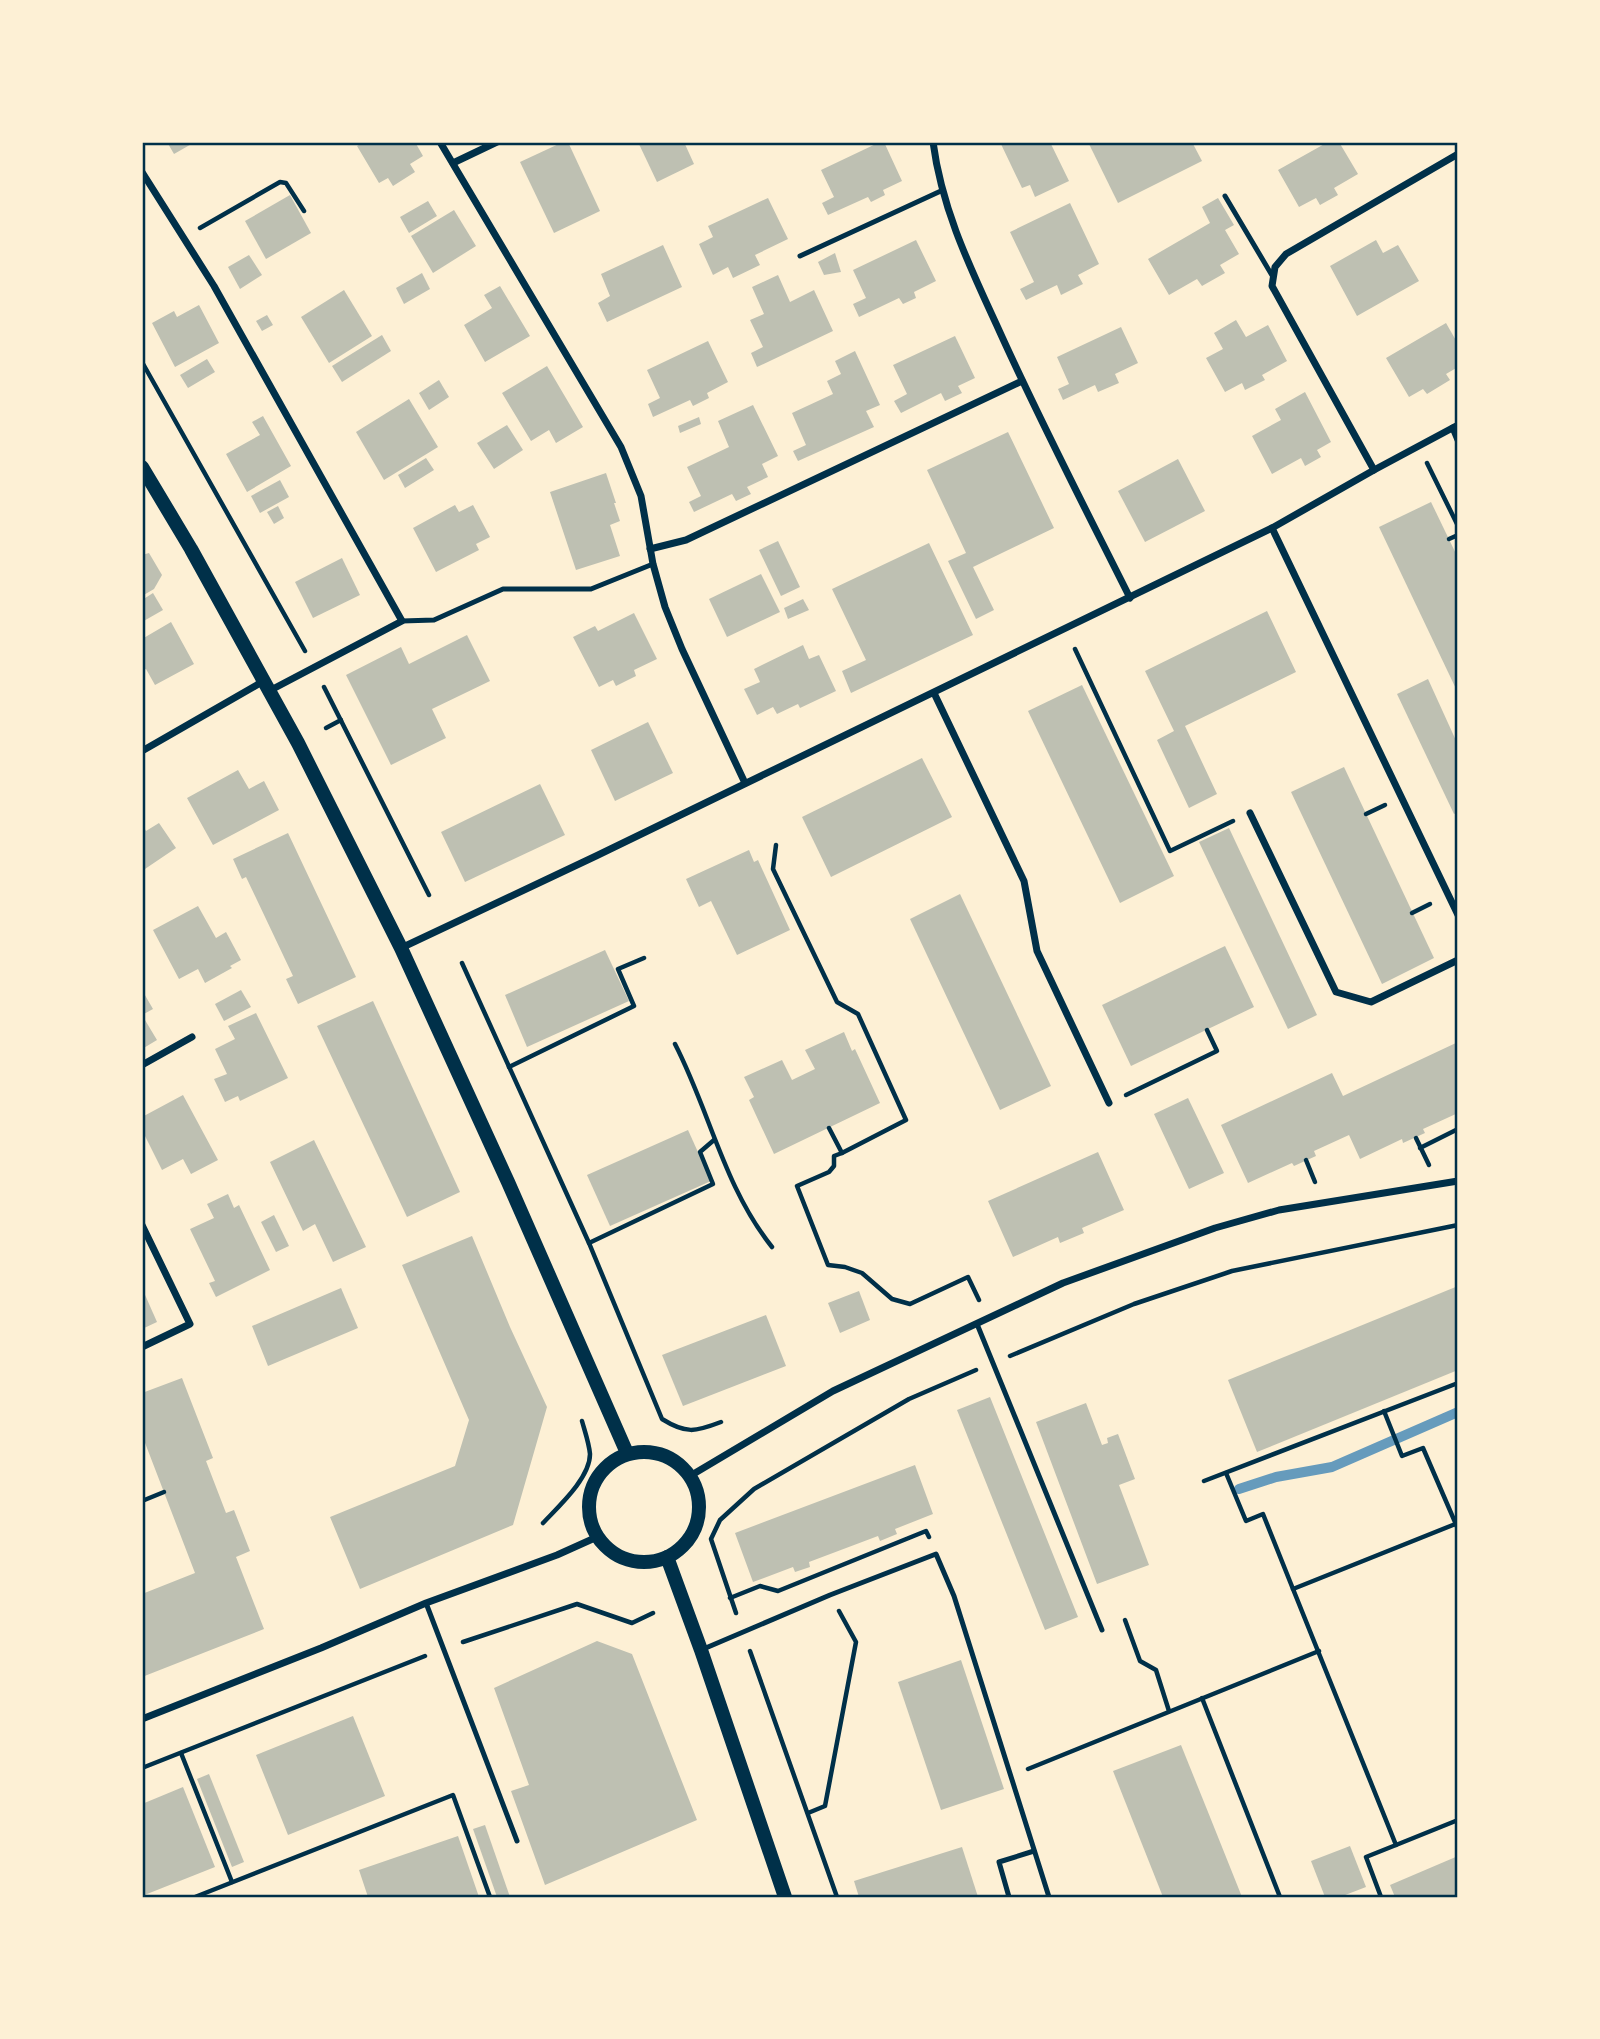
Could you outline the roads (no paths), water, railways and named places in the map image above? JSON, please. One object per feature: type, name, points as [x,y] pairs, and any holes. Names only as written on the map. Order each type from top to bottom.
[{"type":"main road","points":[[142,467],[298,743],[401,948],[627,1453]]},
{"type":"main road","points":[[644,1451],[662,1454],[678,1463],[690,1476],[698,1493],[699,1512],[694,1531],[682,1546],[667,1557],[648,1562],[629,1560],[611,1552],[597,1538],[589,1519],[589,1498],[596,1479],[608,1463],[627,1453],[644,1451]]},
{"type":"main road","points":[[667,1557],[785,1897]]},
{"type":"street","points":[[440,142],[621,447],[641,496],[653,564],[665,607],[745,783]]},
{"type":"street","points":[[453,163],[496,142]]},
{"type":"street","points":[[933,142],[957,238],[1022,381],[1130,598]]},
{"type":"street","points":[[1374,470],[1272,285],[1275,267],[1286,254],[1458,154]]},
{"type":"street","points":[[142,172],[214,286],[402,621],[314,667],[265,687],[142,751]]},
{"type":"street","points":[[650,548],[686,540],[1022,381]]},
{"type":"street","points":[[401,948],[1272,528],[1455,427],[1458,440]]},
{"type":"street","points":[[1272,528],[1458,915]]},
{"type":"street","points":[[933,693],[1024,881],[1037,951],[1109,1103]]},
{"type":"street","points":[[1250,813],[1336,992],[1371,1002],[1458,960]]},
{"type":"street","points":[[142,1065],[192,1037]]},
{"type":"street","points":[[690,1476],[833,1391],[1063,1283],[1215,1228],[1279,1210],[1458,1181]]},
{"type":"street","points":[[142,1224],[190,1324],[142,1347]]},
{"type":"street","points":[[142,1719],[426,1603],[597,1538]]},
{"type":"lane","points":[[800,256],[943,190]]},
{"type":"lane","points":[[1225,196],[1273,277]]},
{"type":"lane","points":[[402,621],[434,620],[503,589],[590,589],[653,564]]},
{"type":"lane","points":[[977,1324],[1102,1630]]},
{"type":"lane","points":[[701,1650],[936,1554],[954,1596],[1049,1897]]},
{"type":"lane","points":[[426,1603],[517,1841]]},
{"type":"lane","points":[[1009,1897],[999,1863],[1034,1851]]},
{"type":"waterway","points":[[1239,1489],[1276,1477],[1332,1467],[1458,1412]]}]
